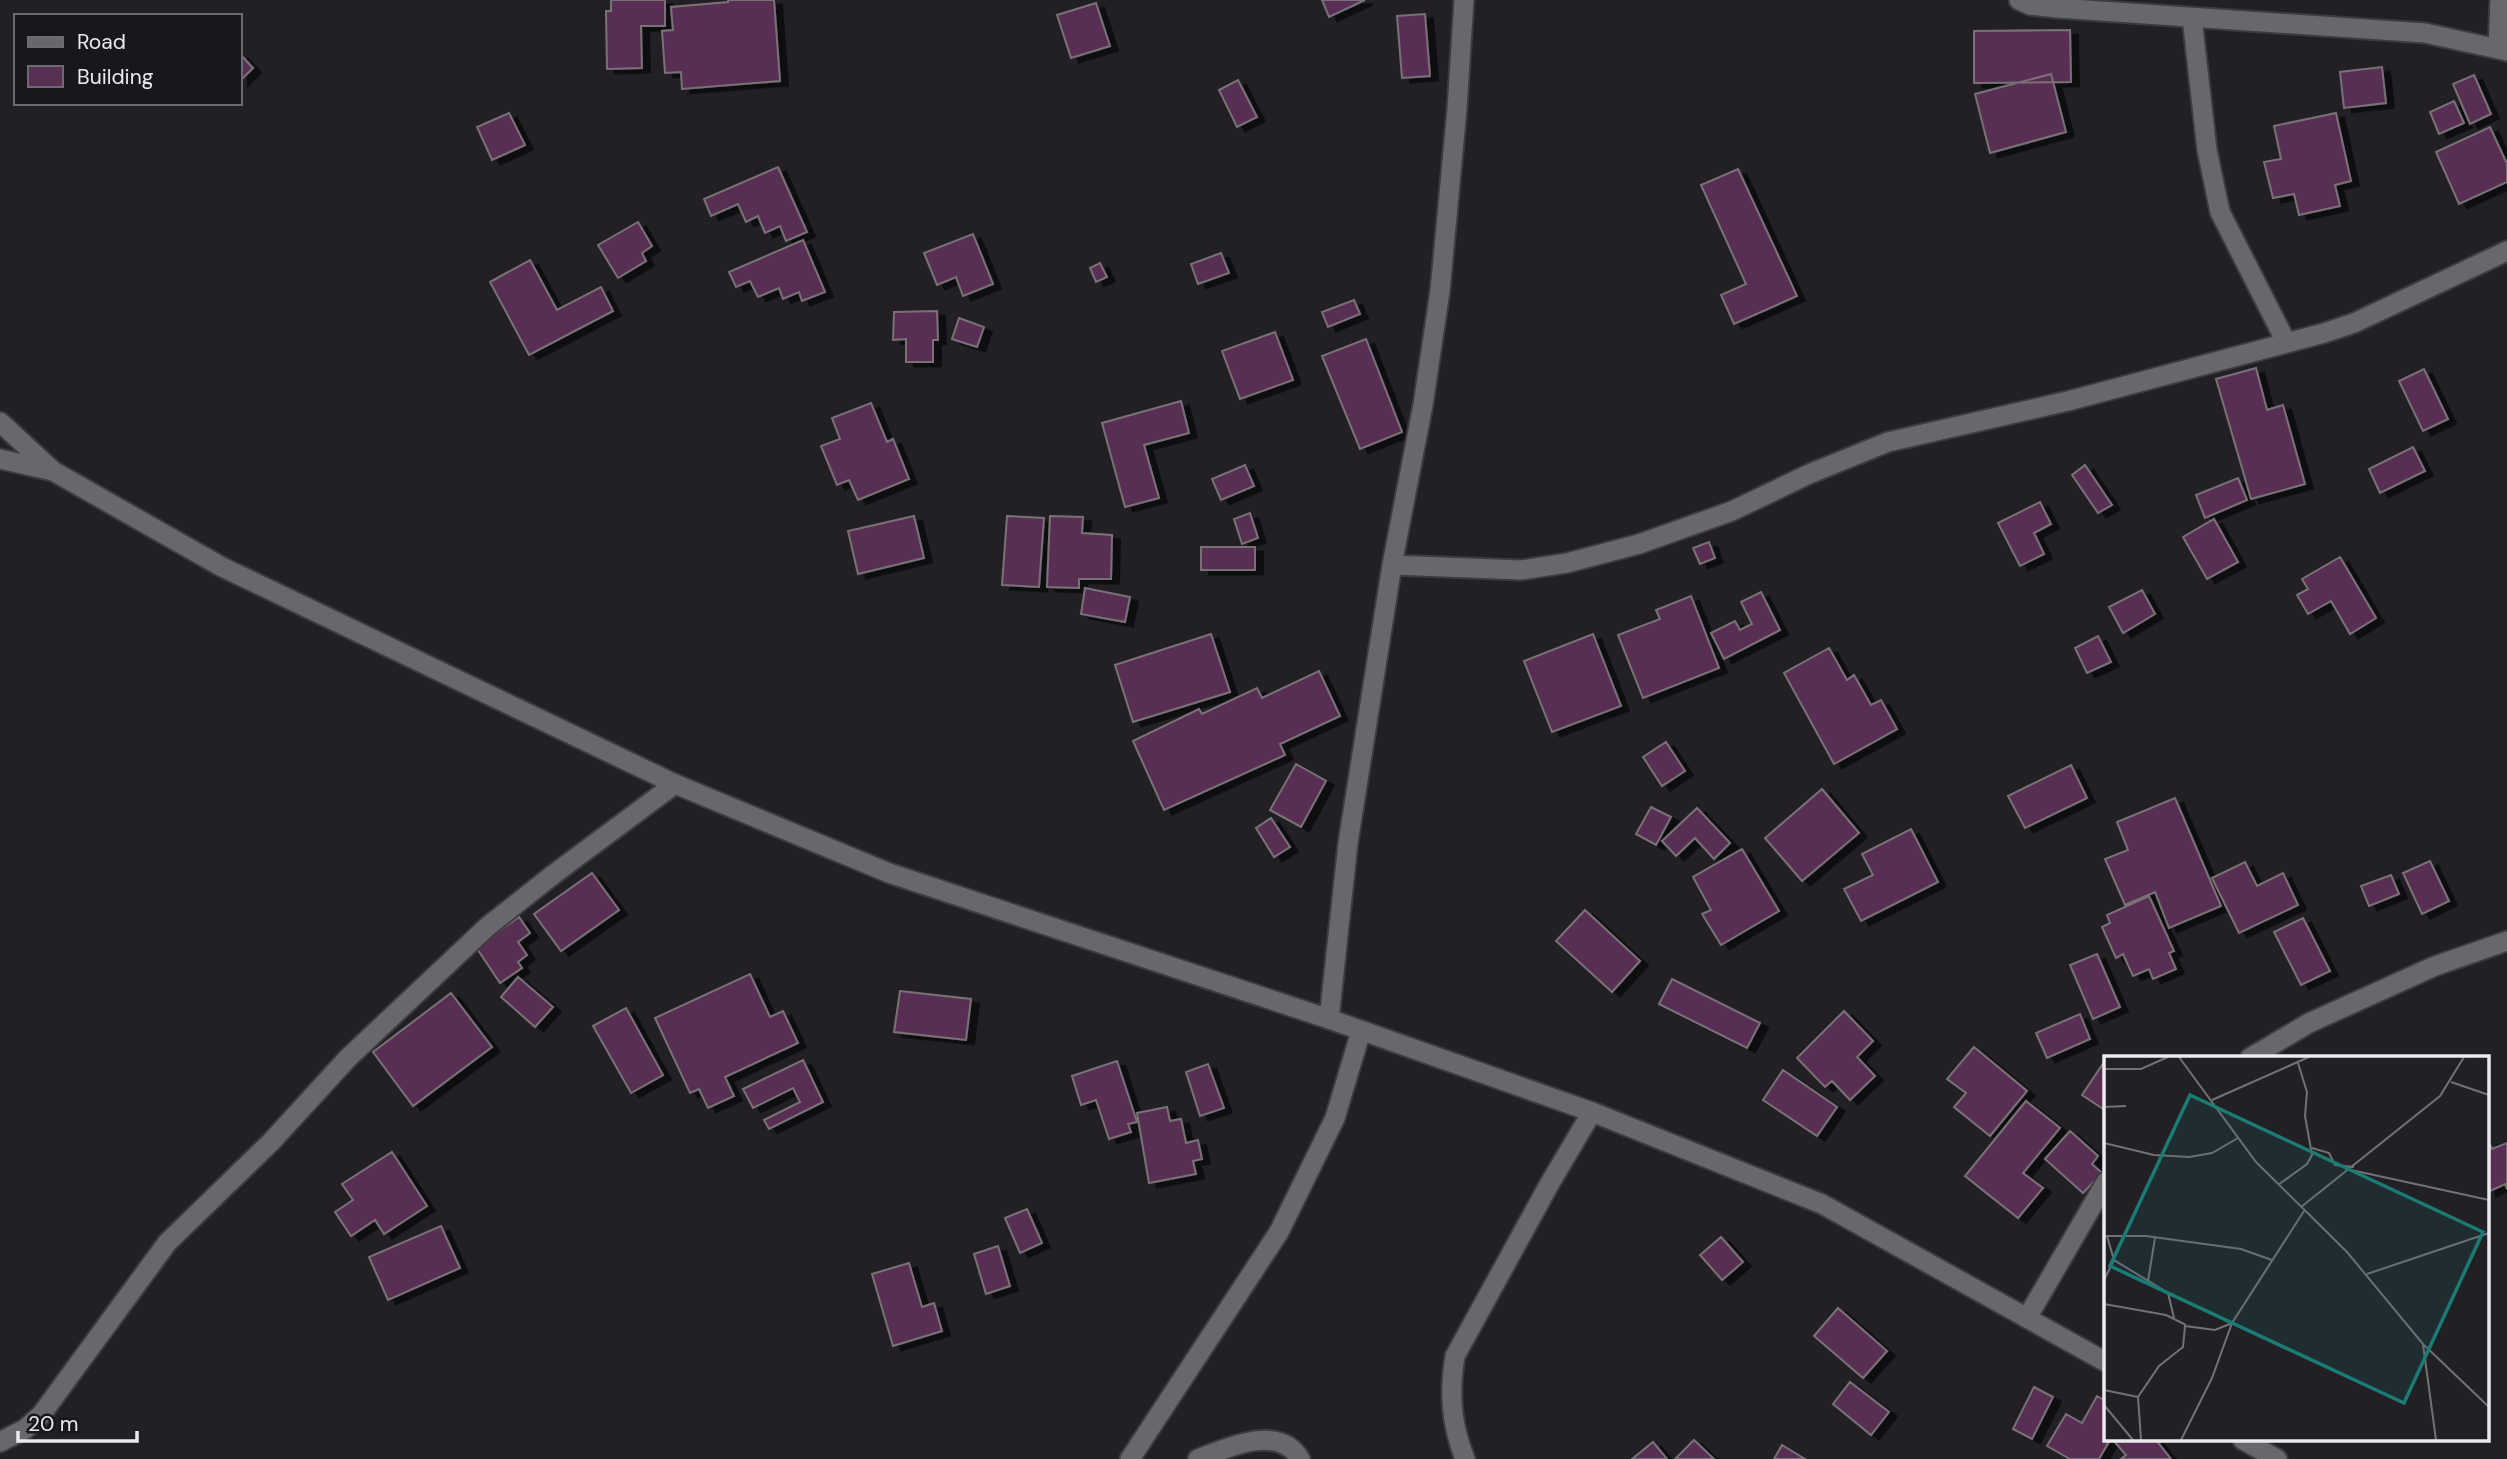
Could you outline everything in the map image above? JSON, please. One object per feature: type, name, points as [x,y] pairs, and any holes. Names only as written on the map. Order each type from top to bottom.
[{"type":"street","points":[[1329,1019],[1348,843],[1392,565],[1423,405],[1440,291],[1464,0]]},
{"type":"street","points":[[2019,0],[2030,5],[2057,8],[2425,33],[2503,50],[2500,0]]},
{"type":"street","points":[[2192,18],[2207,150],[2220,212],[2286,342]]},
{"type":"street","points":[[1392,565],[1521,570],[1567,563],[1639,544],[1732,511],[1809,474],[1888,442],[2068,401],[2354,323],[2507,251]]},
{"type":"street","points":[[0,422],[53,471],[222,567],[675,784],[889,873],[1329,1019],[1592,1112],[1822,1204],[2104,1361]]},
{"type":"street","points":[[0,459],[53,471]]},
{"type":"street","points":[[0,1443],[25,1429],[41,1415],[167,1243],[271,1142],[348,1058],[487,928],[675,784]]},
{"type":"street","points":[[2253,1056],[2321,1017],[2435,966],[2507,941]]},
{"type":"street","points":[[1130,1459],[1279,1231],[1335,1118],[1361,1031]]},
{"type":"street","points":[[1465,1459],[1456,1436],[1450,1387],[1455,1356],[1592,1112]]},
{"type":"street","points":[[2027,1318],[2104,1185]]},
{"type":"street","points":[[1198,1459],[1261,1440],[1280,1442],[1300,1459]]},
{"type":"street","points":[[2247,1442],[2277,1459]]},
{"type":"building","points":[[611,0],[665,0],[665,26],[641,26],[642,68],[607,69],[606,11],[611,11]]},
{"type":"building","points":[[728,0],[774,0],[780,81],[682,89],[681,72],[665,73],[662,31],[673,30],[671,7]]},
{"type":"building","points":[[1322,0],[1365,0],[1329,17]]},
{"type":"building","points":[[1096,3],[1110,46],[1071,58],[1057,15]]},
{"type":"building","points":[[1425,14],[1430,76],[1402,78],[1397,16]]},
{"type":"building","points":[[2070,30],[2071,82],[1974,83],[1974,31]]},
{"type":"building","points":[[242,56],[253,68],[242,79]]},
{"type":"building","points":[[2382,67],[2386,103],[2344,108],[2340,72]]},
{"type":"building","points":[[2051,74],[2066,132],[1990,153],[1975,94]]},
{"type":"building","points":[[2474,75],[2491,114],[2470,124],[2453,84]]},
{"type":"building","points":[[1238,80],[1257,117],[1237,127],[1219,90]]},
{"type":"building","points":[[2454,101],[2464,123],[2439,134],[2430,112]]},
{"type":"building","points":[[509,113],[525,145],[492,160],[477,127]]},
{"type":"building","points":[[2336,113],[2351,181],[2335,185],[2340,206],[2299,215],[2294,194],[2273,198],[2264,162],[2281,159],[2274,126]]},
{"type":"building","points":[[2490,127],[2507,164],[2507,182],[2459,204],[2436,152]]},
{"type":"building","points":[[778,167],[807,232],[786,241],[780,226],[765,233],[758,216],[746,222],[738,204],[711,216],[704,199]]},
{"type":"building","points":[[1738,169],[1797,296],[1734,324],[1721,295],[1746,284],[1701,185]]},
{"type":"building","points":[[638,222],[652,246],[642,253],[646,261],[618,278],[598,245]]},
{"type":"building","points":[[973,234],[993,284],[963,296],[956,277],[937,285],[924,253]]},
{"type":"building","points":[[803,240],[825,292],[802,301],[799,292],[783,299],[779,288],[758,297],[750,281],[736,287],[729,272]]},
{"type":"building","points":[[1221,253],[1229,273],[1198,284],[1191,264]]},
{"type":"building","points":[[530,260],[557,310],[601,287],[613,311],[529,355],[490,282]]},
{"type":"building","points":[[1100,263],[1107,277],[1096,282],[1090,268]]},
{"type":"building","points":[[1354,300],[1360,314],[1328,327],[1322,312]]},
{"type":"building","points":[[937,311],[938,340],[933,340],[933,362],[906,362],[906,339],[893,340],[894,312]]},
{"type":"building","points":[[959,318],[984,327],[977,347],[952,339]]},
{"type":"building","points":[[1275,332],[1293,380],[1240,399],[1222,351]]},
{"type":"building","points":[[1366,339],[1402,432],[1360,449],[1322,356]]},
{"type":"building","points":[[2256,368],[2267,410],[2283,405],[2305,484],[2251,499],[2216,379]]},
{"type":"building","points":[[2424,369],[2448,419],[2423,431],[2399,381]]},
{"type":"building","points":[[1181,401],[1189,433],[1144,445],[1159,498],[1125,507],[1102,423]]},
{"type":"building","points":[[871,403],[887,442],[893,439],[909,479],[858,500],[849,480],[837,485],[821,446],[840,439],[832,418]]},
{"type":"building","points":[[2413,447],[2425,471],[2380,493],[2369,469]]},
{"type":"building","points":[[1245,465],[1254,486],[1221,500],[1212,479]]},
{"type":"building","points":[[2085,465],[2112,505],[2098,513],[2072,475]]},
{"type":"building","points":[[2238,478],[2247,500],[2205,518],[2196,495]]},
{"type":"building","points":[[2040,502],[2051,524],[2034,533],[2044,554],[2020,566],[1998,523]]},
{"type":"building","points":[[1250,513],[1258,538],[1242,544],[1234,519]]},
{"type":"building","points":[[914,516],[924,558],[858,574],[848,531]]},
{"type":"building","points":[[1007,516],[1044,518],[1039,587],[1002,585]]},
{"type":"building","points":[[1050,516],[1083,517],[1082,533],[1112,535],[1111,579],[1079,579],[1079,588],[1047,587]]},
{"type":"building","points":[[2214,519],[2238,562],[2207,579],[2183,537]]},
{"type":"building","points":[[1709,542],[1715,558],[1700,564],[1693,548]]},
{"type":"building","points":[[1201,547],[1255,547],[1255,570],[1201,570]]},
{"type":"building","points":[[2340,557],[2376,618],[2350,634],[2331,601],[2308,614],[2297,595],[2308,589],[2302,579]]},
{"type":"building","points":[[1085,588],[1130,597],[1125,622],[1081,614]]},
{"type":"building","points":[[2142,590],[2155,614],[2123,633],[2109,607]]},
{"type":"building","points":[[1761,592],[1780,630],[1724,659],[1711,633],[1735,621],[1740,630],[1752,624],[1741,602]]},
{"type":"building","points":[[1691,596],[1719,668],[1643,698],[1618,635],[1660,619],[1656,610]]},
{"type":"building","points":[[1211,634],[1230,692],[1133,722],[1115,665]]},
{"type":"building","points":[[1593,634],[1621,706],[1552,732],[1524,661]]},
{"type":"building","points":[[2098,636],[2111,662],[2087,673],[2075,648]]},
{"type":"building","points":[[1829,648],[1847,680],[1854,675],[1871,705],[1881,700],[1897,729],[1834,764],[1784,673]]},
{"type":"building","points":[[1319,671],[1340,716],[1280,744],[1285,755],[1164,810],[1133,741],[1199,709],[1202,714],[1257,688],[1262,698]]},
{"type":"building","points":[[1666,742],[1685,771],[1662,786],[1643,757]]},
{"type":"building","points":[[1296,764],[1326,781],[1301,827],[1270,810]]},
{"type":"building","points":[[2071,765],[2087,798],[2025,828],[2008,796]]},
{"type":"building","points":[[1822,789],[1859,833],[1802,881],[1765,838]]},
{"type":"building","points":[[2175,798],[2221,906],[2169,928],[2155,892],[2125,905],[2105,859],[2128,850],[2117,822]]},
{"type":"building","points":[[1651,807],[1671,817],[1656,845],[1636,834]]},
{"type":"building","points":[[1697,808],[1730,843],[1714,859],[1695,838],[1676,856],[1662,841]]},
{"type":"building","points":[[1271,818],[1290,847],[1274,857],[1256,828]]},
{"type":"building","points":[[1911,829],[1938,882],[1861,921],[1844,889],[1873,875],[1862,854]]},
{"type":"building","points":[[1742,849],[1779,911],[1721,945],[1702,914],[1711,910],[1693,877]]},
{"type":"building","points":[[2430,861],[2449,901],[2422,914],[2403,873]]},
{"type":"building","points":[[2245,862],[2257,886],[2283,873],[2298,905],[2239,933],[2212,878]]},
{"type":"building","points":[[592,873],[619,910],[561,951],[534,914]]},
{"type":"building","points":[[2391,875],[2399,894],[2369,906],[2361,886]]},
{"type":"building","points":[[2149,896],[2174,951],[2169,953],[2176,969],[2153,979],[2149,969],[2133,976],[2123,954],[2116,958],[2102,927],[2110,923],[2107,915]]},
{"type":"building","points":[[1585,910],[1640,961],[1612,992],[1556,941]]},
{"type":"building","points":[[519,917],[530,933],[518,942],[527,955],[518,962],[522,968],[500,983],[476,947]]},
{"type":"building","points":[[2303,918],[2330,971],[2301,985],[2274,932]]},
{"type":"building","points":[[2097,954],[2120,1007],[2093,1019],[2070,965]]},
{"type":"building","points":[[750,974],[770,1017],[783,1011],[798,1043],[725,1077],[734,1096],[708,1108],[699,1089],[690,1093],[655,1018]]},
{"type":"building","points":[[518,977],[553,1007],[535,1027],[501,997]]},
{"type":"building","points":[[1672,979],[1760,1023],[1747,1048],[1659,1004]]},
{"type":"building","points":[[900,991],[971,999],[966,1040],[894,1032]]},
{"type":"building","points":[[451,993],[492,1047],[413,1106],[373,1052]]},
{"type":"building","points":[[626,1008],[663,1075],[631,1093],[593,1026]]},
{"type":"building","points":[[1844,1011],[1873,1041],[1857,1057],[1875,1076],[1850,1100],[1832,1081],[1825,1087],[1797,1058]]},
{"type":"building","points":[[2080,1014],[2090,1039],[2047,1058],[2036,1033]]},
{"type":"building","points":[[1974,1047],[2027,1091],[1990,1136],[1954,1107],[1966,1093],[1947,1079]]},
{"type":"building","points":[[803,1060],[823,1102],[769,1129],[764,1120],[800,1102],[793,1088],[753,1108],[743,1089]]},
{"type":"building","points":[[1117,1061],[1137,1122],[1128,1124],[1131,1132],[1109,1139],[1096,1100],[1081,1105],[1072,1076]]},
{"type":"building","points":[[2104,1062],[2104,1110],[2082,1095]]},
{"type":"building","points":[[1208,1064],[1224,1108],[1200,1116],[1186,1072]]},
{"type":"building","points":[[1783,1070],[1837,1107],[1817,1136],[1763,1100]]},
{"type":"building","points":[[2026,1101],[2060,1128],[2023,1173],[2043,1188],[2018,1218],[1965,1176]]},
{"type":"building","points":[[1167,1107],[1170,1121],[1181,1119],[1186,1143],[1198,1140],[1202,1159],[1193,1161],[1196,1174],[1149,1183],[1137,1113]]},
{"type":"building","points":[[2070,1131],[2098,1156],[2092,1164],[2102,1173],[2083,1193],[2045,1159]]},
{"type":"building","points":[[2507,1143],[2507,1189],[2505,1184],[2490,1191],[2490,1144],[2492,1149]]},
{"type":"building","points":[[392,1152],[427,1206],[384,1234],[375,1220],[351,1236],[335,1212],[353,1200],[342,1184]]},
{"type":"building","points":[[1027,1209],[1042,1243],[1020,1253],[1005,1218]]},
{"type":"building","points":[[441,1226],[460,1268],[388,1300],[369,1257]]},
{"type":"building","points":[[1721,1237],[1743,1262],[1722,1280],[1700,1255]]},
{"type":"building","points":[[998,1246],[1010,1286],[986,1294],[974,1254]]},
{"type":"building","points":[[909,1263],[922,1307],[934,1303],[942,1331],[893,1346],[872,1274]]},
{"type":"building","points":[[1838,1308],[1887,1351],[1863,1378],[1814,1336]]},
{"type":"building","points":[[1850,1382],[1889,1412],[1871,1435],[1833,1404]]},
{"type":"building","points":[[2034,1387],[2053,1397],[2032,1439],[2013,1429]]},
{"type":"building","points":[[2097,1396],[2104,1400],[2104,1442],[2109,1442],[2099,1459],[2070,1459],[2047,1446],[2066,1414],[2082,1423]]},
{"type":"building","points":[[1694,1440],[1714,1459],[1675,1459]]},
{"type":"building","points":[[1653,1442],[1667,1459],[1632,1459]]},
{"type":"building","points":[[2115,1442],[2158,1442],[2171,1459],[2121,1459],[2126,1455]]},
{"type":"building","points":[[1782,1445],[1805,1459],[1774,1459]]}]
